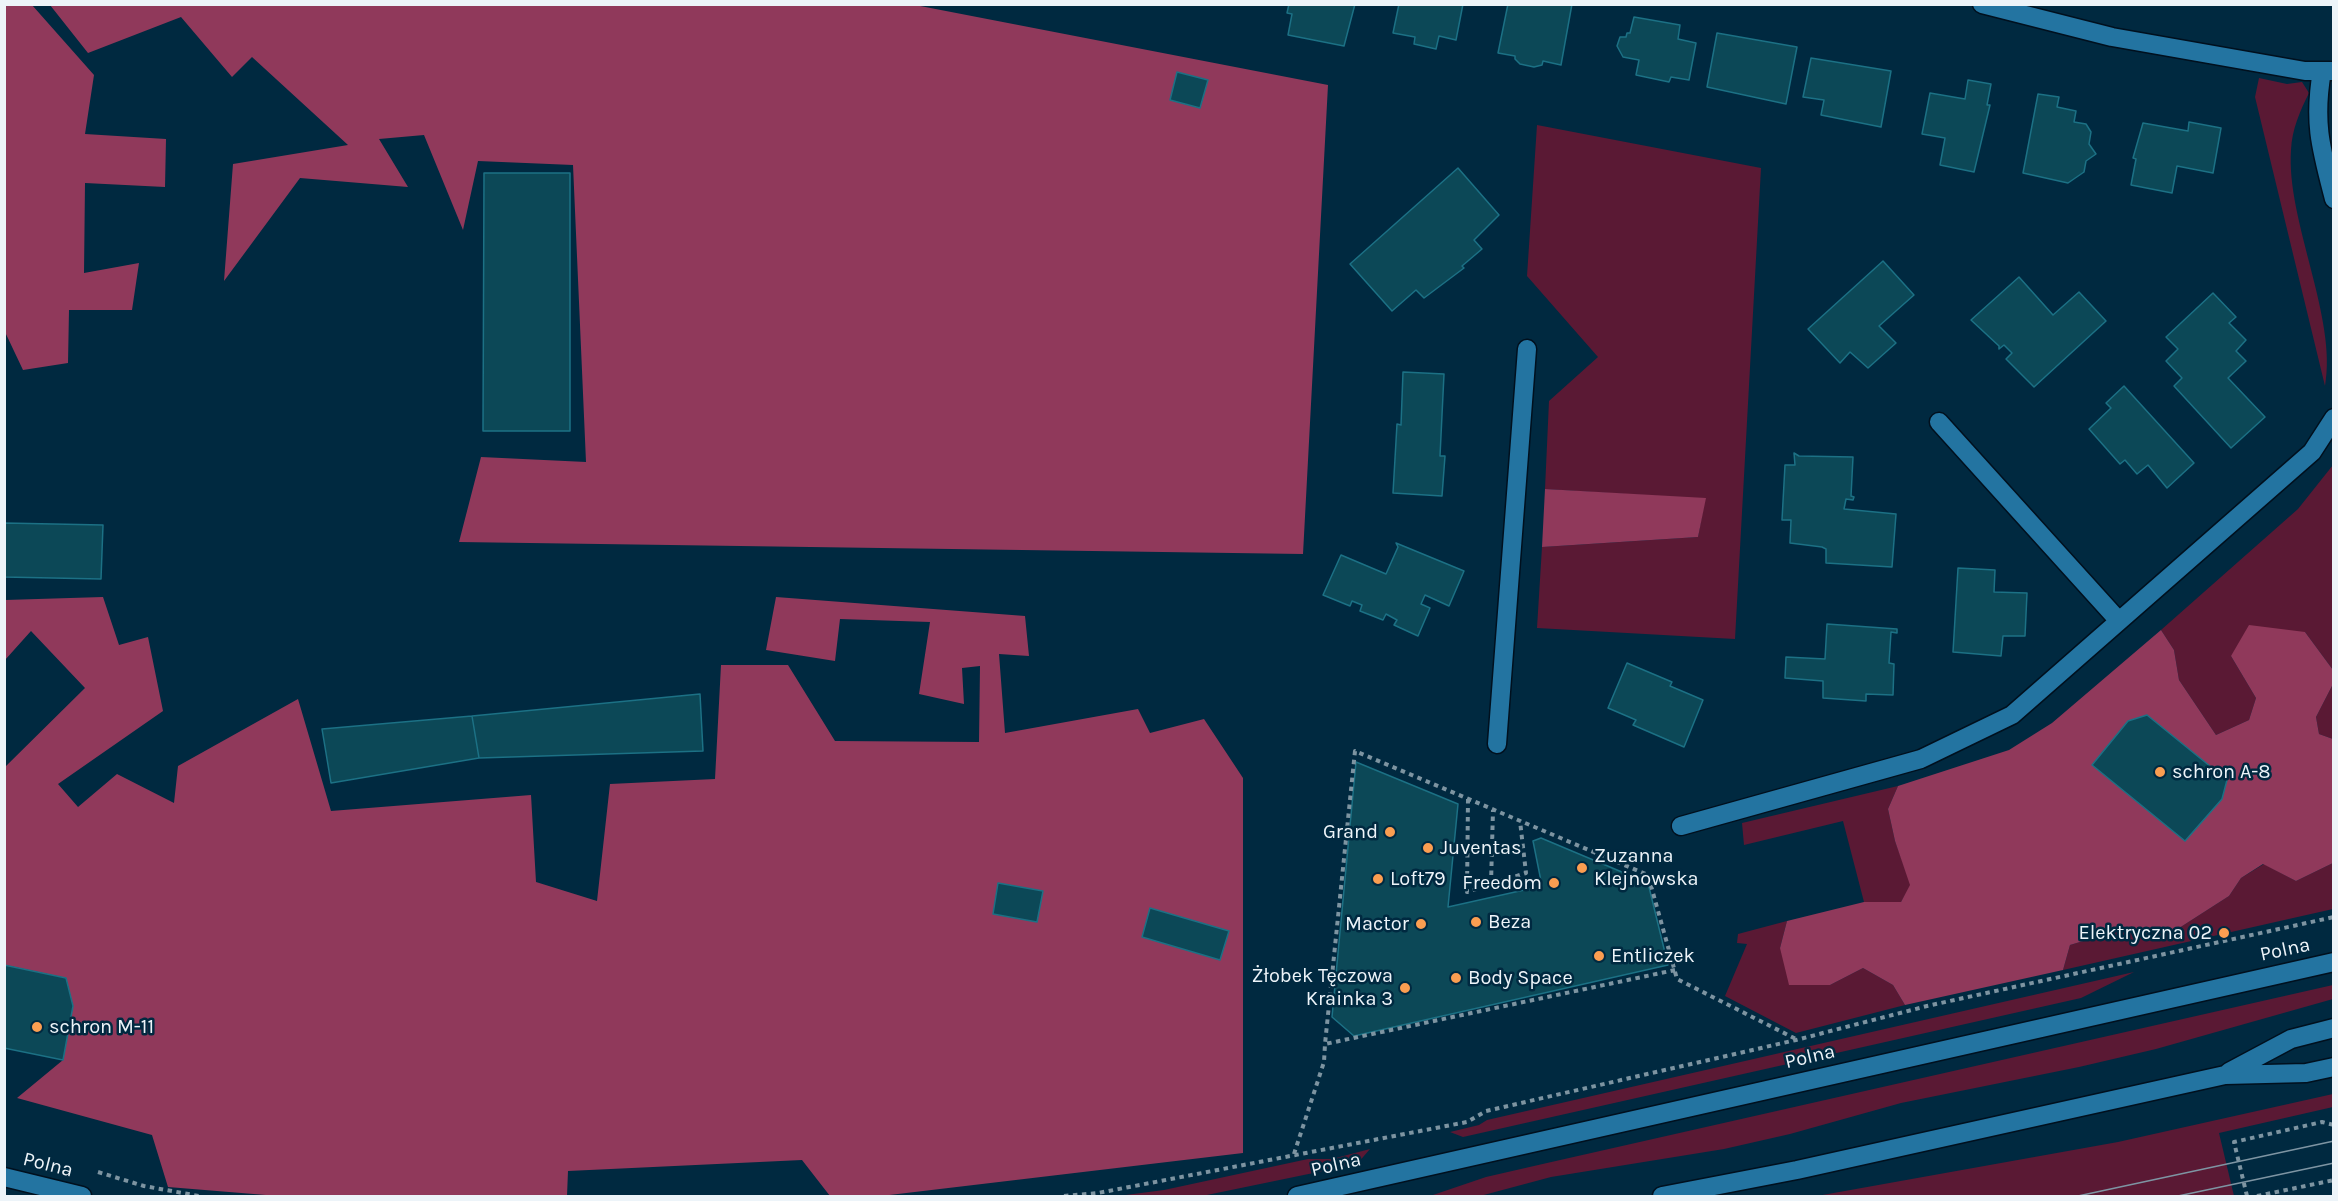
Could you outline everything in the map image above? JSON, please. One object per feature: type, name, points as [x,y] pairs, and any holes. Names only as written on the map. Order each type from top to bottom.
[{"type":"street","points":[[1982,4],[2112,37],[2305,70],[2328,71],[2316,120],[2319,142],[2334,199]]},
{"type":"street","points":[[1497,744],[1527,349]]},
{"type":"street","points":[[1681,826],[1921,759],[2012,716],[2312,452],[2334,418]]},
{"type":"street","points":[[1939,422],[2119,621]]},
{"type":"street","name":"Polna","points":[[1297,1197],[2334,962]]},
{"type":"street","points":[[2225,1075],[2291,1039],[2334,1028]]},
{"type":"street","points":[[1662,1197],[1797,1170],[2225,1075],[2306,1073],[2334,1067]]},
{"type":"street","name":"Polna","points":[[4,1177],[82,1197]]},
{"type":"path","points":[[1294,1154],[1324,1062],[1355,751],[1648,875],[1677,979],[1796,1040]]},
{"type":"path","points":[[1468,798],[1467,892],[1526,873],[1520,821]]},
{"type":"path","points":[[1491,884],[1493,809]]},
{"type":"path","points":[[1064,1197],[1098,1193],[1467,1122],[1486,1111],[1796,1040],[1927,1006],[2334,917]]},
{"type":"path","points":[[1325,1044],[1675,970]]},
{"type":"path","points":[[2247,1197],[2234,1142],[2322,1122],[2334,1125]]},
{"type":"path","points":[[90,1170],[144,1186],[199,1197]]},
{"type":"path","points":[[2257,1197],[2334,1180]]},
{"type":"shaded area","points":[[5,4],[32,5],[94,75],[85,134],[166,139],[165,187],[85,183],[84,273],[139,263],[132,310],[69,310],[68,363],[23,370],[5,332]]},
{"type":"shaded area","points":[[50,5],[915,5],[1328,85],[1303,554],[459,542],[481,457],[586,462],[573,165],[478,161],[463,230],[424,135],[379,139],[408,187],[300,178],[224,281],[233,164],[348,145],[252,57],[232,77],[181,17],[88,53]]},
{"type":"shaded area","points":[[2259,78],[2287,84],[2302,82],[2309,93],[2293,135],[2292,177],[2296,207],[2319,300],[2324,331],[2327,359],[2325,386],[2255,97]]},
{"type":"shaded area","points":[[1537,125],[1761,168],[1735,639],[1537,628],[1542,547],[1698,537],[1705,499],[1545,489],[1549,401],[1598,357],[1527,276]]},
{"type":"shaded area","points":[[2333,465],[2333,670],[2305,632],[2231,656],[2256,698],[2249,720],[2216,735],[2179,680],[2174,650],[2161,630],[2298,509]]},
{"type":"shaded area","points":[[1545,489],[1706,498],[1698,537],[1542,547]]},
{"type":"shaded area","points":[[103,597],[119,645],[148,637],[163,711],[58,784],[78,807],[117,774],[174,803],[178,766],[298,699],[331,811],[531,795],[536,882],[597,901],[610,784],[715,779],[721,665],[788,665],[835,741],[979,742],[980,666],[962,668],[964,704],[919,694],[930,622],[840,619],[835,661],[766,650],[776,597],[1025,616],[1029,656],[999,654],[1005,733],[1138,709],[1150,733],[1204,719],[1243,778],[1243,1153],[881,1196],[830,1196],[802,1160],[568,1171],[567,1196],[278,1196],[168,1187],[152,1135],[17,1098],[63,1060],[73,1006],[66,978],[5,965],[4,768],[85,688],[31,631],[5,660],[5,600]]},
{"type":"shaded area","points":[[2249,625],[2305,632],[2333,670],[2333,684],[2316,717],[2319,734],[2333,739],[2333,863],[2296,881],[2263,864],[2241,878],[2229,896],[2176,930],[2120,930],[2070,945],[2063,970],[1905,1005],[1893,985],[1863,968],[1830,985],[1789,985],[1780,948],[1787,921],[1864,902],[1901,902],[1910,885],[1895,841],[1888,809],[1898,786],[2009,750],[2052,723],[2161,630],[2174,650],[2179,680],[2216,735],[2249,720],[2256,698],[2231,656]]},
{"type":"shaded area","points":[[2333,684],[2333,739],[2319,734],[2316,717]]},
{"type":"shaded area","points":[[1898,786],[1888,809],[1895,841],[1911,885],[1901,902],[1864,902],[1843,821],[1744,845],[1742,823]]},
{"type":"shaded area","points":[[2333,863],[2333,909],[2063,970],[2070,945],[2120,930],[2176,930],[2229,896],[2241,878],[2264,864],[2296,881]]},
{"type":"shaded area","points":[[1787,921],[1780,948],[1830,985],[1863,968],[1893,985],[1905,1005],[1796,1033],[1725,996],[1747,944],[1737,943],[1738,934]]},
{"type":"shaded area","points":[[2134,972],[2081,998],[1463,1137],[1450,1132],[1479,1125],[1487,1120]]},
{"type":"shaded area","points":[[2333,985],[2333,999],[2156,1049],[2079,1067],[1901,1103],[1790,1134],[1724,1149],[1551,1177],[1480,1196],[1430,1196],[1486,1177]]},
{"type":"shaded area","points":[[2333,1094],[2333,1107],[2219,1133],[2234,1196],[1817,1196],[2118,1142]]},
{"type":"shaded area","points":[[1370,1149],[1357,1164],[1202,1196],[1118,1196],[1164,1190],[1308,1159],[1332,1159]]},
{"type":"building","points":[[1289,4],[1355,4],[1344,46],[1288,35],[1292,14],[1287,13]]},
{"type":"building","points":[[1399,4],[1463,4],[1456,40],[1439,36],[1436,49],[1414,44],[1415,37],[1393,33]]},
{"type":"building","points":[[1508,4],[1572,4],[1561,65],[1543,61],[1542,65],[1534,67],[1520,64],[1515,56],[1498,53]]},
{"type":"building","points":[[1634,17],[1680,25],[1678,39],[1696,43],[1689,80],[1671,77],[1669,82],[1636,75],[1639,60],[1623,57],[1617,46],[1620,37],[1626,37],[1627,33],[1630,33]]},
{"type":"building","points":[[1717,33],[1797,47],[1786,104],[1707,87]]},
{"type":"building","points":[[1811,58],[1891,71],[1881,127],[1821,115],[1824,100],[1803,97]]},
{"type":"building","points":[[1177,72],[1208,80],[1200,108],[1170,100]]},
{"type":"building","points":[[1968,80],[1991,84],[1987,105],[1990,105],[1974,172],[1940,165],[1945,138],[1922,134],[1930,93],[1965,99]]},
{"type":"building","points":[[2038,94],[2059,97],[2057,107],[2076,111],[2074,122],[2086,124],[2091,132],[2089,144],[2096,154],[2086,161],[2084,172],[2068,183],[2023,173]]},
{"type":"building","points":[[2189,122],[2221,128],[2213,173],[2177,166],[2172,193],[2131,185],[2136,159],[2133,158],[2143,123],[2188,131]]},
{"type":"building","points":[[1458,168],[1499,215],[1474,240],[1482,249],[1462,266],[1464,268],[1424,298],[1416,290],[1392,311],[1350,264]]},
{"type":"building","points":[[484,173],[570,173],[570,431],[483,431]]},
{"type":"building","points":[[1883,261],[1914,295],[1879,326],[1896,343],[1868,368],[1850,352],[1840,363],[1808,329]]},
{"type":"building","points":[[2019,277],[2053,315],[2079,292],[2106,321],[2034,387],[2006,359],[2012,353],[2004,345],[1999,349],[1999,346],[1971,320]]},
{"type":"building","points":[[2213,293],[2236,317],[2229,323],[2246,340],[2236,351],[2246,361],[2228,378],[2265,417],[2231,448],[2174,386],[2182,378],[2166,361],[2178,349],[2166,337]]},
{"type":"building","points":[[1403,372],[1444,374],[1440,456],[1445,456],[1442,496],[1393,493],[1397,424],[1401,425]]},
{"type":"building","points":[[2124,386],[2194,463],[2167,488],[2148,465],[2137,474],[2125,460],[2120,464],[2089,429],[2111,408],[2106,403]]},
{"type":"building","points":[[1794,453],[1799,456],[1853,457],[1851,496],[1854,497],[1853,500],[1846,499],[1844,509],[1896,514],[1892,567],[1826,563],[1826,549],[1790,543],[1791,520],[1782,520],[1785,465],[1795,465]]},
{"type":"building","points":[[4,523],[103,525],[101,579],[4,577]]},
{"type":"building","points":[[1396,543],[1464,571],[1449,606],[1425,595],[1421,604],[1430,608],[1418,636],[1394,625],[1397,620],[1386,614],[1383,620],[1360,611],[1362,605],[1352,601],[1350,606],[1323,595],[1341,555],[1386,574],[1398,547]]},
{"type":"building","points":[[1958,568],[1995,570],[1994,592],[2027,593],[2025,636],[2003,636],[2001,656],[1953,652]]},
{"type":"building","points":[[1827,624],[1897,629],[1897,633],[1891,632],[1889,663],[1894,664],[1893,695],[1866,694],[1866,701],[1823,698],[1823,681],[1785,678],[1786,657],[1825,659]]},
{"type":"building","points":[[1627,663],[1672,682],[1670,686],[1703,700],[1684,747],[1633,725],[1636,720],[1608,708]]},
{"type":"building","points":[[700,694],[703,751],[479,758],[472,716]]},
{"type":"building","name":"schron A-8","points":[[2147,715],[2227,780],[2222,799],[2185,841],[2092,765],[2128,721]]},
{"type":"building","points":[[472,716],[479,758],[331,783],[322,729]]},
{"type":"building","points":[[1356,762],[1458,804],[1448,907],[1542,886],[1533,841],[1541,838],[1648,883],[1668,965],[1354,1036],[1332,1017]]},
{"type":"building","points":[[998,883],[1043,891],[1037,922],[993,914]]},
{"type":"building","points":[[1150,908],[1229,931],[1220,960],[1142,937]]},
{"type":"building","name":"schron M-11","points":[[4,965],[66,978],[73,1006],[63,1060],[4,1048]]},
{"type":"tram line","points":[[2078,1196],[2334,1141]]},
{"type":"tram line","points":[[2178,1196],[2334,1163]]},
{"type":"place","name":"schron A-8","points":[[2160,772]]},
{"type":"place","name":"Grand","points":[[1390,832]]},
{"type":"place","name":"Juventas","points":[[1428,848]]},
{"type":"place","name":"Zuzanna Klejnowska","points":[[1582,868]]},
{"type":"place","name":"Loft79","points":[[1378,879]]},
{"type":"place","name":"Freedom","points":[[1554,883]]},
{"type":"place","name":"Beza","points":[[1476,922]]},
{"type":"place","name":"Mactor","points":[[1421,924]]},
{"type":"place","name":"Elektryczna 02","points":[[2224,933]]},
{"type":"place","name":"Entliczek","points":[[1599,956]]},
{"type":"place","name":"Body Space","points":[[1456,978]]},
{"type":"place","name":"Żłobek Tęczowa Krainka 3","points":[[1405,988]]},
{"type":"place","name":"schron M-11","points":[[37,1027]]}]
